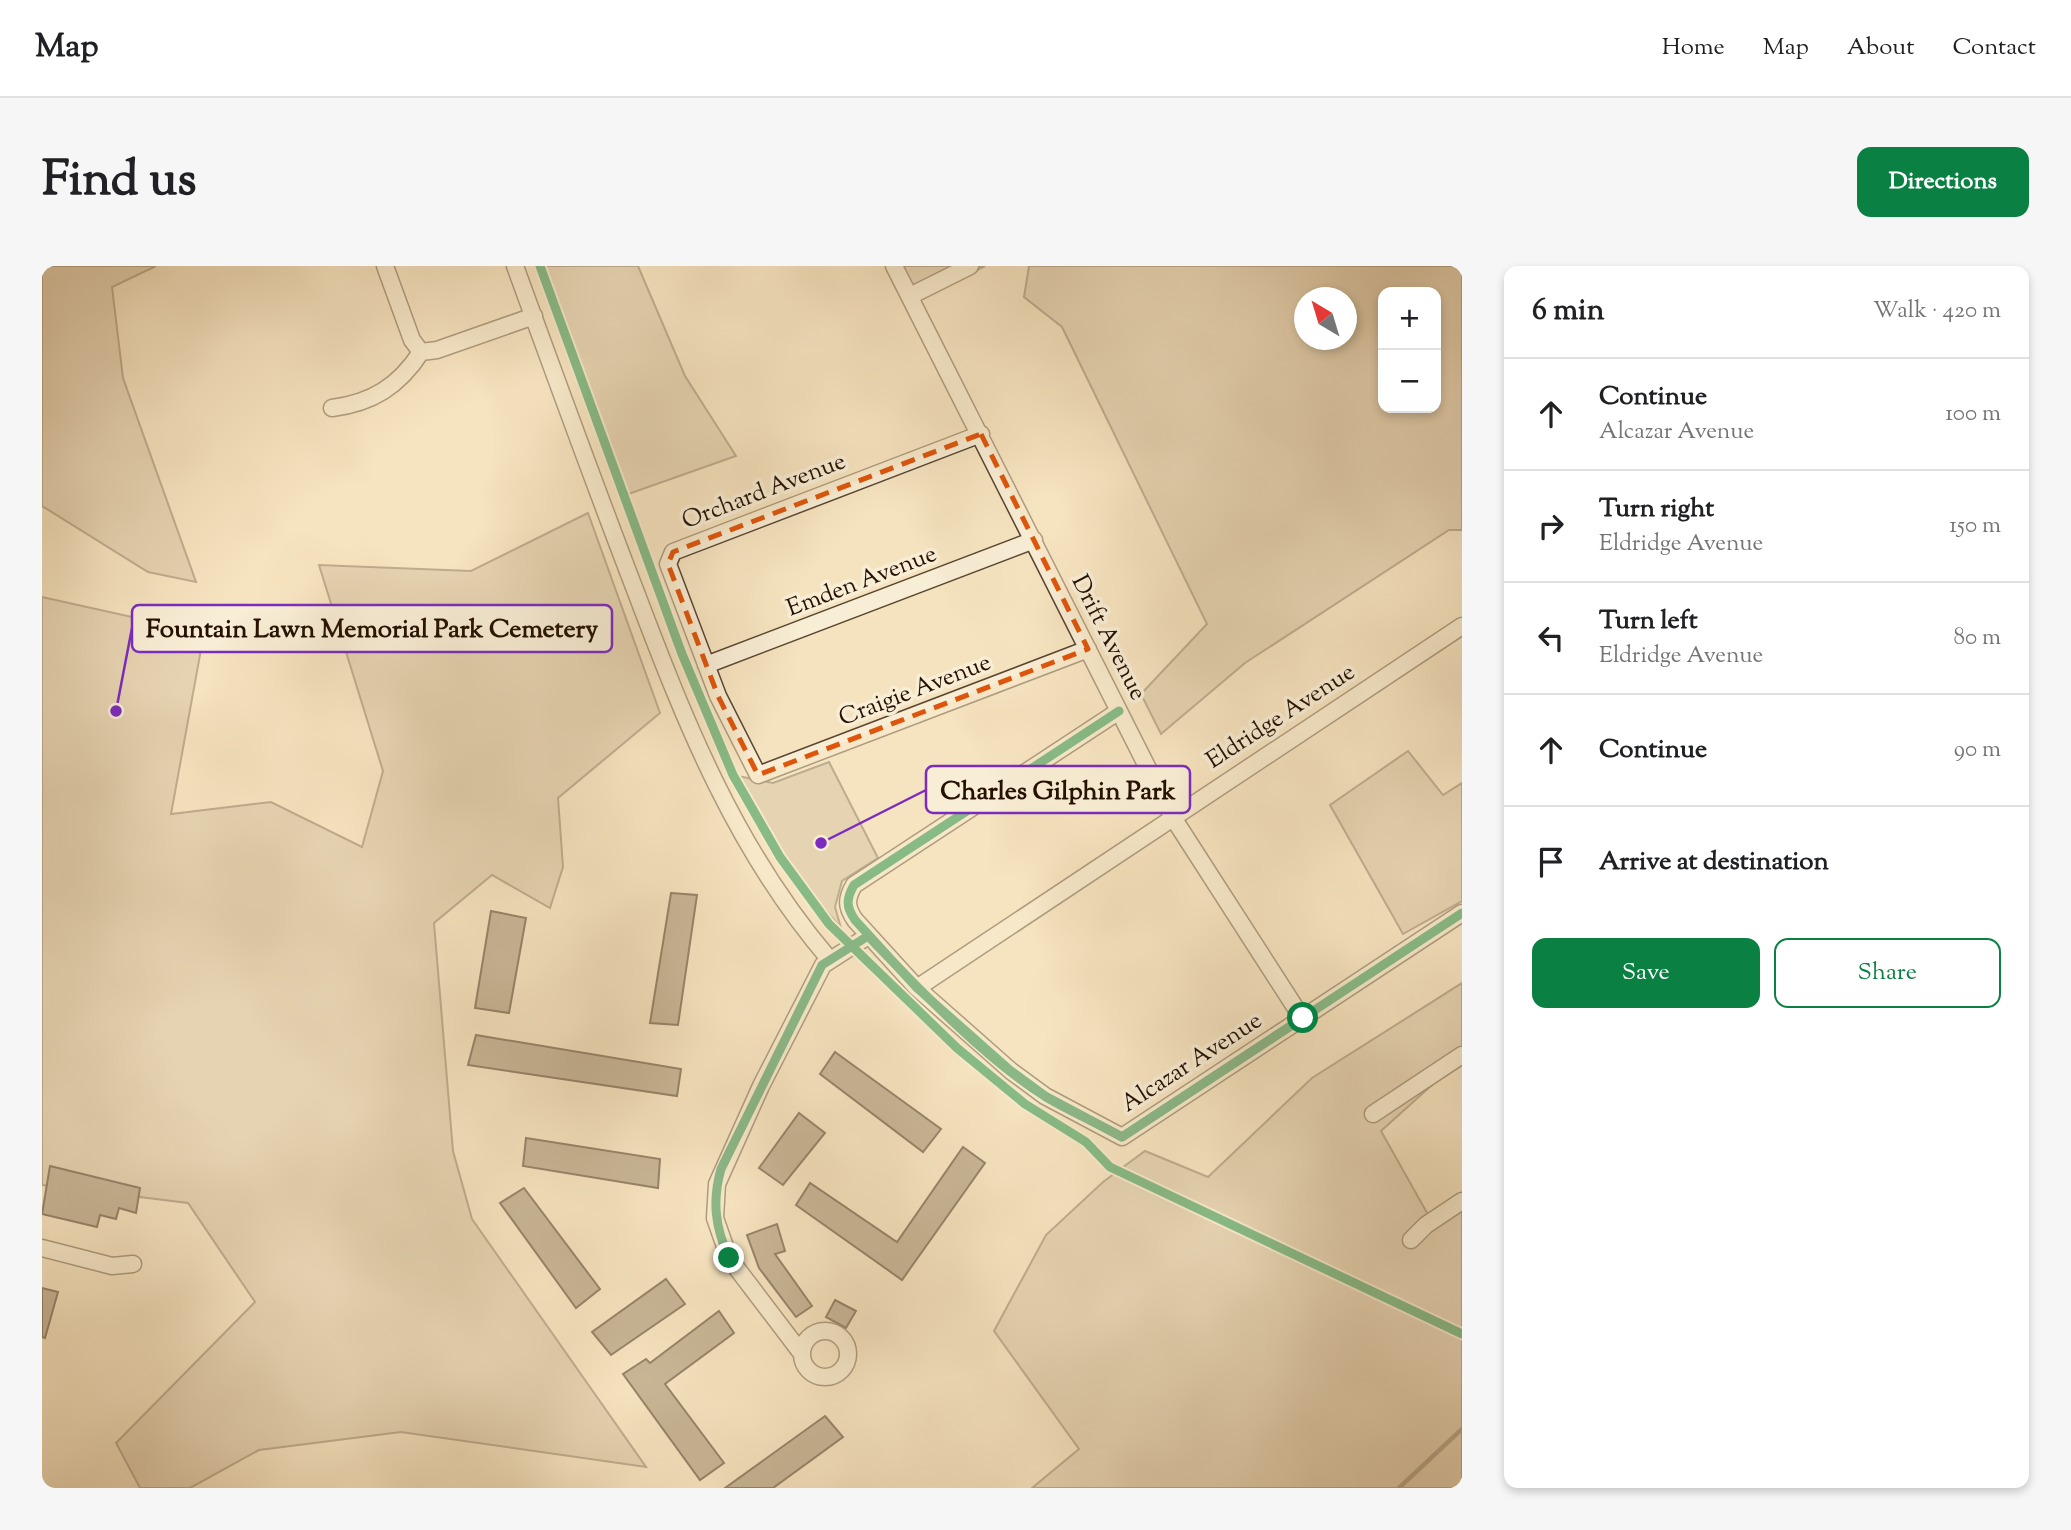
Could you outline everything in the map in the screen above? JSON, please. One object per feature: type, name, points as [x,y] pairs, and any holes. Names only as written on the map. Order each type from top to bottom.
[{"type":"street","points":[[385,266],[412,340],[421,352]]},
{"type":"street","points":[[515,266],[674,695],[710,777],[782,899],[830,960]]},
{"type":"street","name":"Drift Avenue","points":[[894,266],[1172,816],[1303,1018]]},
{"type":"street","points":[[910,296],[970,266]]},
{"type":"street","points":[[332,408],[364,400],[386,390],[405,376],[421,352],[437,350],[534,316]]},
{"type":"street","name":"Orchard Avenue","points":[[758,775],[737,740],[706,665],[668,564],[673,552],[981,434]]},
{"type":"street","name":"Emden Avenue","points":[[706,665],[1034,540]]},
{"type":"street","name":"Eldridge Avenue","points":[[917,988],[1172,816],[1462,626]]},
{"type":"street","name":"Craigie Avenue","points":[[758,775],[1088,649]]},
{"type":"street","points":[[917,988],[868,936],[848,909],[848,896],[854,886],[1119,711]]},
{"type":"street","name":"Alcazar Avenue","points":[[917,988],[1011,1071],[1045,1096],[1122,1137],[1462,913]]},
{"type":"street","points":[[802,1354],[729,1258],[715,1217],[716,1194],[721,1169],[822,965],[868,936]]},
{"type":"street","points":[[1373,1114],[1462,1055]]},
{"type":"street","points":[[1411,1240],[1426,1224],[1462,1201]]},
{"type":"street","points":[[42,1248],[112,1266],[134,1264]]},
{"type":"highlighted area","points":[[981,434],[1088,649],[758,775],[718,696],[668,564],[673,552]]},
{"type":"shaded area","points":[[42,266],[156,266],[112,287],[123,378],[196,582],[148,572],[42,506]]},
{"type":"shaded area","points":[[540,266],[638,266],[685,376],[736,456],[620,497]]},
{"type":"shaded area","points":[[899,266],[985,266],[917,301]]},
{"type":"shaded area","points":[[1029,266],[1462,266],[1462,530],[1449,530],[1245,663],[1161,734],[1141,694],[1207,624],[1062,327],[1024,297]]},
{"type":"shaded area","points":[[588,513],[660,713],[558,798],[563,867],[550,908],[492,875],[434,923],[453,1151],[472,1219],[646,1467],[401,1432],[259,1450],[190,1488],[140,1488],[116,1443],[255,1302],[188,1203],[42,1185],[42,597],[204,633],[171,814],[271,802],[362,847],[383,771],[319,565],[471,571]]},
{"type":"shaded area","points":[[1408,751],[1443,795],[1462,783],[1462,901],[1403,934],[1330,805]]},
{"type":"shaded area","points":[[829,762],[878,858],[842,881],[835,907],[841,928],[784,863],[733,775],[773,783]]},
{"type":"shaded area","points":[[1462,983],[1462,1058],[1381,1131],[1435,1227],[1462,1209],[1462,1488],[1032,1488],[1079,1449],[994,1331],[1046,1235],[1103,1182],[1145,1151],[1208,1177],[1312,1078]]},
{"type":"building","points":[[671,893],[697,895],[678,1025],[650,1023]]},
{"type":"building","points":[[491,911],[526,918],[509,1013],[475,1008]]},
{"type":"building","points":[[476,1035],[681,1069],[677,1096],[468,1065]]},
{"type":"building","points":[[835,1052],[941,1129],[923,1152],[820,1074]]},
{"type":"building","points":[[799,1113],[825,1133],[783,1185],[759,1168]]},
{"type":"building","points":[[526,1138],[660,1159],[658,1188],[523,1166]]},
{"type":"building","points":[[963,1147],[985,1163],[902,1280],[796,1205],[810,1183],[897,1242]]},
{"type":"building","points":[[50,1166],[140,1188],[136,1213],[119,1208],[116,1219],[100,1215],[97,1227],[42,1214]]},
{"type":"building","points":[[524,1188],[600,1289],[576,1308],[500,1203]]},
{"type":"building","points":[[777,1224],[785,1251],[775,1254],[812,1306],[796,1317],[759,1268],[747,1235]]},
{"type":"building","points":[[666,1279],[685,1304],[611,1355],[592,1332]]},
{"type":"building","points":[[42,1288],[58,1292],[45,1338],[42,1337]]},
{"type":"building","points":[[835,1300],[856,1311],[846,1328],[826,1317]]},
{"type":"building","points":[[719,1311],[734,1333],[665,1384],[724,1463],[700,1480],[623,1374],[646,1359],[650,1363]]},
{"type":"building","points":[[825,1416],[843,1437],[773,1488],[725,1488]]},
{"type":"waterway","points":[[1399,1488],[1462,1429]]},
{"type":"cycle path","points":[[540,266],[682,654],[733,775],[780,857],[829,924],[957,1048],[1025,1104],[1086,1142],[1110,1167],[1462,1334]]},
{"type":"cycle path","points":[[1119,711],[854,885],[848,899],[855,920],[917,988],[1011,1071],[1045,1096],[1122,1137],[1462,913]]},
{"type":"place","name":"Fountain Lawn Memorial Park Cemetery","points":[[116,711]]},
{"type":"place","name":"Charles Gilphin Park","points":[[821,843]]},
{"type":"route","points":[[729,1258],[715,1217],[717,1184],[721,1169],[822,965],[868,936],[917,988],[1011,1071],[1045,1096],[1122,1137],[1303,1018]]}]
